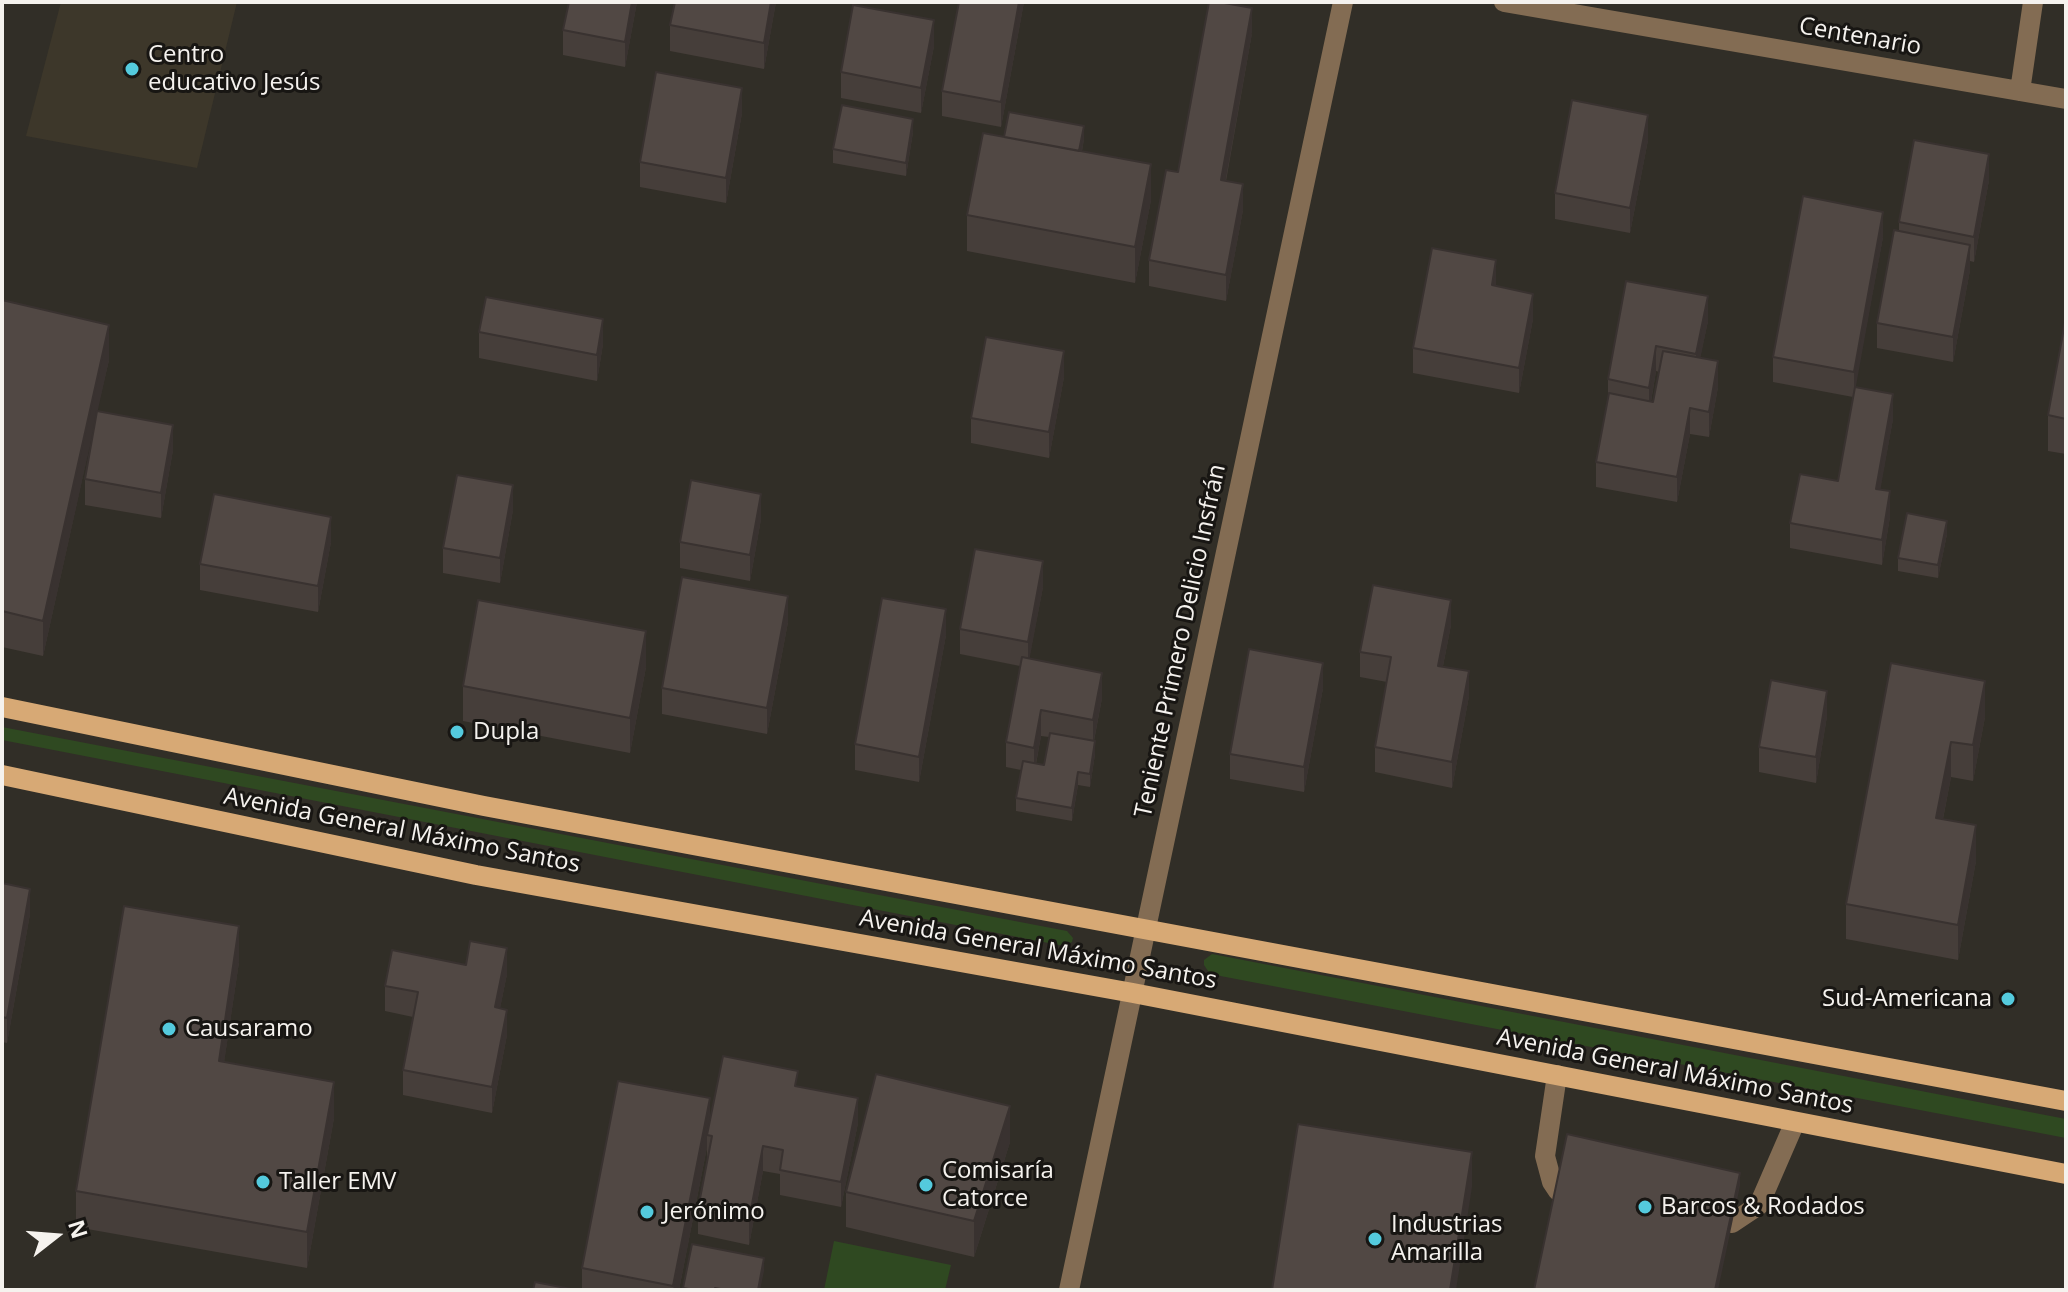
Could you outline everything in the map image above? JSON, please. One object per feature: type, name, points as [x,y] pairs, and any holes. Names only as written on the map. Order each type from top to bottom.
[{"type":"main road","name":"Avenida General Máximo Santos","points":[[2,707],[484,806],[2066,1101]]},
{"type":"main road","name":"Avenida General Máximo Santos","points":[[2,775],[476,875],[1133,993],[2066,1174]]},
{"type":"street","name":"Teniente Primero Delicio Insfrán","points":[[1069,1290],[1343,2]]},
{"type":"street","name":"Centenario","points":[[1504,2],[2066,99]]},
{"type":"street","points":[[2020,91],[2033,2]]},
{"type":"street","points":[[1557,1075],[1545,1156],[1552,1182],[1558,1191]]},
{"type":"street","points":[[1732,1223],[1759,1205],[1795,1122]]},
{"type":"shaded area","name":"Centro educativo Jesús","points":[[61,2],[237,2],[197,168],[26,136]]},
{"type":"green space","points":[[2,727],[1067,931],[1073,938],[1064,946],[2,740]]},
{"type":"green space","points":[[1212,954],[2066,1119],[2066,1138],[1210,974],[1204,960]]},
{"type":"green space","points":[[834,1241],[951,1265],[945,1290],[824,1290]]},
{"type":"building","points":[[569,2],[632,2],[625,42],[563,30]]},
{"type":"building","points":[[675,2],[771,2],[764,43],[670,25]]},
{"type":"building","points":[[959,2],[1019,2],[1001,102],[942,91]]},
{"type":"building","points":[[1209,2],[1252,8],[1221,180],[1243,184],[1226,275],[1149,260],[1166,170],[1178,172]]},
{"type":"building","points":[[853,5],[934,20],[921,88],[841,72]]},
{"type":"building","points":[[656,72],[742,88],[726,178],[640,162]]},
{"type":"building","points":[[1572,100],[1648,115],[1630,208],[1555,193]]},
{"type":"building","points":[[842,105],[913,119],[906,163],[833,149]]},
{"type":"building","points":[[1009,112],[1084,126],[1079,151],[1004,137]]},
{"type":"building","points":[[983,133],[1151,164],[1135,247],[967,215]]},
{"type":"building","points":[[1914,140],[1989,154],[1974,237],[1899,222]]},
{"type":"building","points":[[1803,196],[1883,212],[1854,372],[1773,357]]},
{"type":"building","points":[[1894,230],[1970,245],[1953,337],[1877,323]]},
{"type":"building","points":[[1432,248],[1496,260],[1492,285],[1533,294],[1519,368],[1413,348]]},
{"type":"building","points":[[1626,281],[1708,296],[1696,354],[1656,346],[1649,388],[1608,379]]},
{"type":"building","points":[[486,297],[603,319],[597,355],[479,332]]},
{"type":"building","points":[[2,300],[109,325],[43,621],[2,611]]},
{"type":"building","points":[[2066,317],[2066,419],[2048,415]]},
{"type":"building","points":[[986,337],[1064,351],[1049,432],[971,418]]},
{"type":"building","points":[[1663,351],[1718,361],[1709,412],[1690,408],[1677,477],[1596,462],[1609,393],[1653,402]]},
{"type":"building","points":[[1855,387],[1893,394],[1876,489],[1890,491],[1882,540],[1790,523],[1800,474],[1838,481]]},
{"type":"building","points":[[97,411],[173,425],[161,493],[85,479]]},
{"type":"building","points":[[457,475],[513,485],[500,558],[443,548]]},
{"type":"building","points":[[691,480],[761,494],[750,555],[680,542]]},
{"type":"building","points":[[214,494],[331,517],[318,586],[200,564]]},
{"type":"building","points":[[1907,513],[1947,521],[1938,565],[1898,558]]},
{"type":"building","points":[[975,549],[1043,561],[1028,642],[960,629]]},
{"type":"building","points":[[682,577],[788,596],[767,708],[662,688]]},
{"type":"building","points":[[1373,585],[1451,600],[1438,666],[1469,671],[1452,762],[1375,747],[1391,657],[1360,652]]},
{"type":"building","points":[[882,598],[946,609],[919,757],[855,744]]},
{"type":"building","points":[[478,600],[646,631],[630,718],[463,686]]},
{"type":"building","points":[[1249,649],[1323,663],[1304,767],[1230,754]]},
{"type":"building","points":[[1022,657],[1102,673],[1093,720],[1041,710],[1034,748],[1006,742]]},
{"type":"building","points":[[1891,663],[1985,681],[1973,745],[1951,742],[1936,818],[1976,825],[1958,925],[1846,904]]},
{"type":"building","points":[[1771,680],[1827,691],[1816,757],[1759,747]]},
{"type":"building","points":[[1050,733],[1095,741],[1090,774],[1078,772],[1072,808],[1016,798],[1023,761],[1044,765]]},
{"type":"building","points":[[2,883],[30,889],[7,1018],[2,1017]]},
{"type":"building","points":[[124,906],[239,926],[219,1061],[334,1082],[307,1232],[76,1191]]},
{"type":"building","points":[[470,941],[507,948],[495,1007],[507,1010],[492,1087],[403,1070],[418,992],[385,986],[392,950],[466,965]]},
{"type":"building","points":[[723,1056],[798,1071],[795,1086],[858,1098],[841,1182],[780,1170],[783,1150],[763,1146],[749,1220],[698,1209],[712,1136],[707,1135]]},
{"type":"building","points":[[876,1074],[1010,1106],[974,1221],[846,1192]]},
{"type":"building","name":"Jerónimo","points":[[618,1081],[710,1098],[673,1286],[582,1268]]},
{"type":"building","name":"Industrias Amarilla","points":[[1298,1124],[1472,1152],[1450,1290],[1272,1290]]},
{"type":"building","name":"Barcos & Rodados","points":[[1567,1134],[1740,1173],[1715,1290],[1534,1290]]},
{"type":"building","points":[[692,1244],[764,1258],[758,1290],[683,1288]]},
{"type":"building","points":[[535,1282],[576,1290],[533,1290]]},
{"type":"place","name":"Centro educativo Jesús","points":[[132,69]]},
{"type":"place","name":"Dupla","points":[[457,732]]},
{"type":"place","name":"Sud-Americana","points":[[2008,999]]},
{"type":"place","name":"Causaramo","points":[[169,1029]]},
{"type":"place","name":"Taller EMV","points":[[263,1182]]},
{"type":"place","name":"Comisaría Catorce","points":[[926,1185]]},
{"type":"place","name":"Barcos & Rodados","points":[[1645,1207]]},
{"type":"place","name":"Jerónimo","points":[[647,1212]]},
{"type":"place","name":"Industrias Amarilla","points":[[1375,1239]]}]
